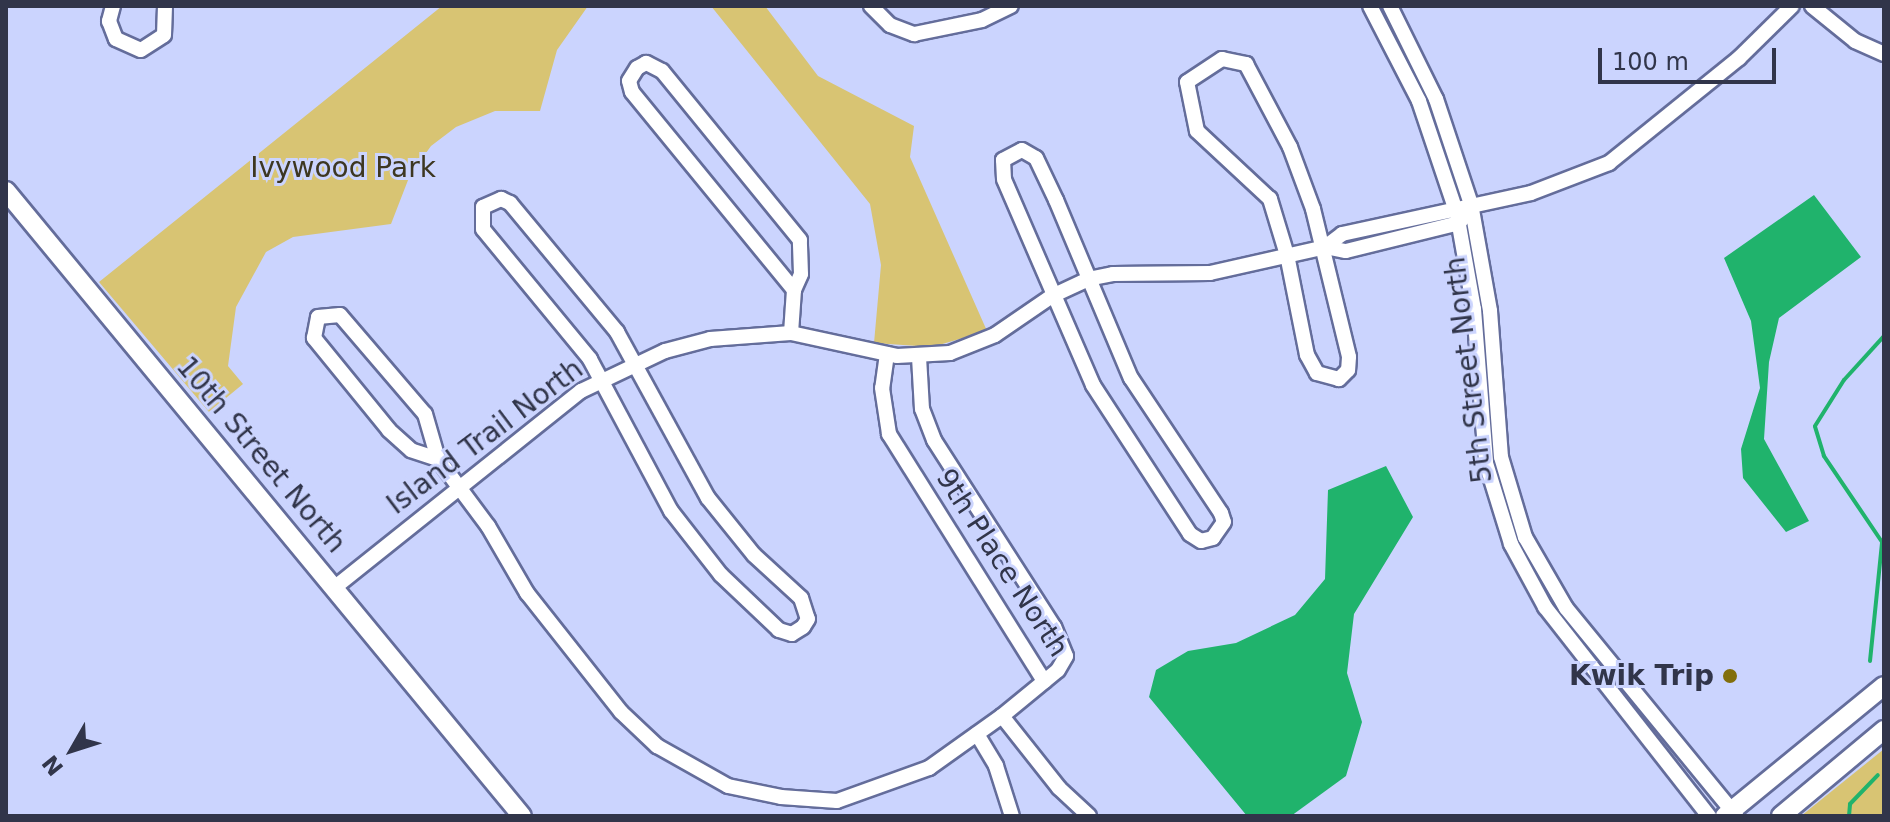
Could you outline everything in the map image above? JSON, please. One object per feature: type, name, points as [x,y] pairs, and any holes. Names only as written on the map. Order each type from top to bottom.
[{"type":"main road","name":"10th Street North","points":[[6,191],[334,588],[469,758],[522,816]]},
{"type":"main road","points":[[1731,814],[1884,686]]},
{"type":"main road","points":[[1781,816],[1884,730]]},
{"type":"main road","name":"10th Street North","points":[[469,758],[504,816]]},
{"type":"street","points":[[113,6],[109,21],[116,39],[141,50],[164,35],[165,6]]},
{"type":"street","points":[[871,6],[890,25],[914,34],[982,20],[1011,6]]},
{"type":"street","name":"5th Street North","points":[[1370,6],[1419,101],[1459,223],[1474,309],[1483,447],[1511,544],[1545,607],[1709,816]]},
{"type":"street","name":"5th Street North","points":[[1390,6],[1436,99],[1472,208],[1490,311],[1501,457],[1525,537],[1566,608],[1731,814]]},
{"type":"street","name":"Island Trail North","points":[[1325,247],[1342,234],[1531,193],[1609,163],[1739,58],[1792,6]]},
{"type":"street","points":[[1812,6],[1855,41],[1884,54]]},
{"type":"street","points":[[1222,59],[1246,64],[1290,147],[1325,247],[1339,329],[1349,357],[1348,370],[1339,379],[1317,373],[1307,355],[1287,255],[1270,199],[1197,131],[1187,82],[1222,59]]},
{"type":"street","points":[[791,333],[794,290],[801,274],[800,240],[662,71],[646,63],[637,68],[629,81],[632,92],[794,290]]},
{"type":"street","points":[[1015,151],[1036,158],[1131,378],[1221,513],[1224,522],[1213,538],[1201,541],[1190,534],[1109,412],[1052,296],[1001,169],[1015,151]]},
{"type":"street","points":[[492,200],[510,203],[617,332],[708,498],[754,555],[801,598],[808,619],[803,627],[792,634],[779,630],[693,540],[654,482],[601,381],[590,359],[483,229],[479,218],[492,200]]},
{"type":"street","points":[[1459,223],[1472,208]]},
{"type":"street","name":"Island Trail North","points":[[334,588],[459,486],[601,381],[634,363],[710,339],[791,333],[887,354],[919,357],[950,353],[995,335],[1052,296],[1088,279],[1210,273],[1325,247],[1346,251],[1459,223]]},
{"type":"street","points":[[438,459],[411,450],[389,430],[314,338],[318,317],[340,315],[425,414],[438,459],[459,486],[541,613],[621,712],[657,746],[728,786],[839,808],[929,768],[1002,716],[1044,681]]},
{"type":"street","name":"9th Place North","points":[[887,354],[882,388],[889,434],[1044,681],[1063,663],[1064,644],[934,440],[922,409],[919,357]]},
{"type":"street","points":[[1002,716],[1059,788],[1089,816]]},
{"type":"street","points":[[977,734],[996,766],[1012,816]]},
{"type":"green space","name":"Ivywood Park","points":[[442,6],[588,6],[557,50],[540,111],[495,111],[456,127],[431,146],[410,175],[391,224],[293,237],[266,252],[236,307],[228,366],[243,384],[209,412],[99,282]]},
{"type":"green space","points":[[711,6],[765,6],[818,76],[914,126],[910,157],[987,331],[932,347],[874,343],[881,265],[870,204]]},
{"type":"green space","points":[[1884,749],[1884,816],[1801,816]]},
{"type":"shaded area","points":[[1814,195],[1861,257],[1779,318],[1769,362],[1764,439],[1809,521],[1786,532],[1743,478],[1741,449],[1760,388],[1751,321],[1724,258]]},
{"type":"shaded area","points":[[1386,466],[1413,517],[1354,614],[1347,673],[1362,722],[1346,776],[1291,816],[1247,816],[1149,697],[1156,670],[1188,651],[1236,643],[1295,615],[1325,579],[1328,490]]},
{"type":"waterway","points":[[1870,661],[1882,542],[1824,456],[1815,426],[1844,380],[1884,336]]},
{"type":"waterway","points":[[1849,816],[1850,804],[1878,775]]},
{"type":"place","name":"Kwik Trip","points":[[1730,676]]}]
